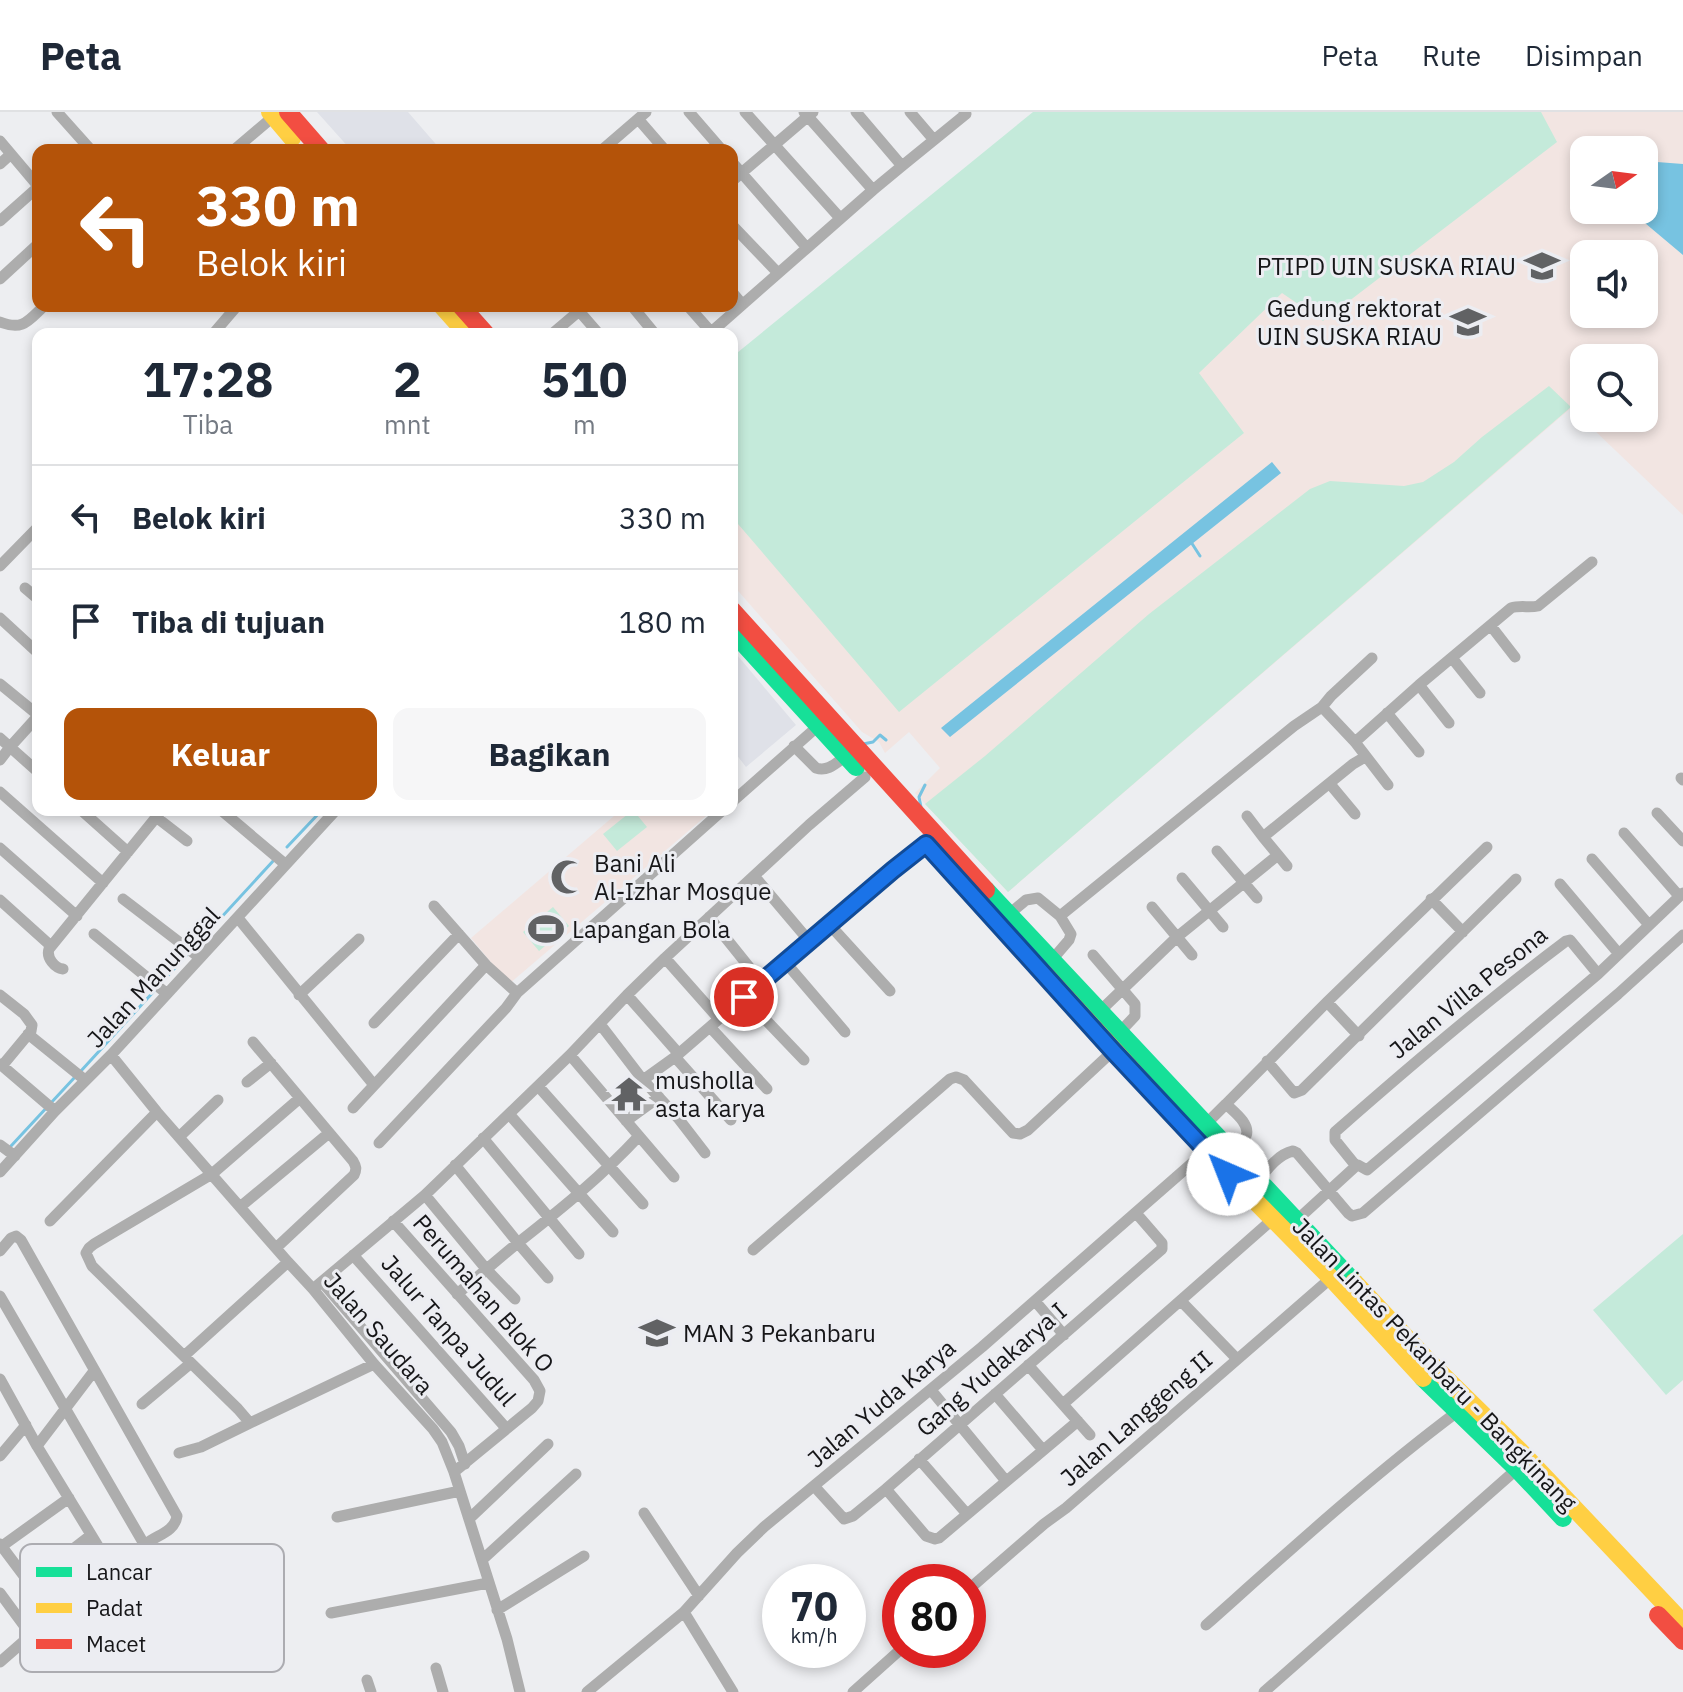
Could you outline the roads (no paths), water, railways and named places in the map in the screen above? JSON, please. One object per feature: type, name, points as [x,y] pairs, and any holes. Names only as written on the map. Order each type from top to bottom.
[{"type":"highway","points":[[277,113],[299,144]]},
{"type":"highway","points":[[277,113],[314,144]]},
{"type":"highway","points":[[447,312],[462,328]]},
{"type":"highway","points":[[466,312],[481,328]]},
{"type":"highway","name":"Jalan Lintas Pekanbaru - Bangkinang","points":[[738,616],[919,819],[1099,1012],[1116,1042],[1206,1151],[1423,1367],[1520,1451],[1683,1623]]},
{"type":"highway","name":"Jalan Lintas Pekanbaru - Bangkinang","points":[[738,638],[926,844],[1116,1042],[1206,1124],[1297,1220],[1423,1367],[1457,1412],[1517,1469],[1683,1641]]},
{"type":"street","points":[[57,112],[86,144]]},
{"type":"street","points":[[689,112],[717,144]]},
{"type":"street","points":[[745,112],[840,218]]},
{"type":"street","points":[[856,112],[902,166]]},
{"type":"street","points":[[910,112],[934,140]]},
{"type":"street","points":[[241,144],[277,113]]},
{"type":"street","points":[[738,176],[809,113],[873,190]]},
{"type":"street","points":[[738,308],[966,113]]},
{"type":"street","points":[[610,144],[642,116],[661,144]]},
{"type":"street","points":[[0,141],[32,179]]},
{"type":"street","points":[[0,164],[11,154]]},
{"type":"street","points":[[738,178],[807,248]]},
{"type":"street","points":[[0,221],[32,192]]},
{"type":"street","points":[[738,231],[778,273]]},
{"type":"street","points":[[0,279],[32,250]]},
{"type":"street","points":[[738,299],[742,304]]},
{"type":"street","points":[[0,322],[16,327],[26,324],[38,312]]},
{"type":"street","points":[[218,328],[232,312]]},
{"type":"street","points":[[559,328],[577,312]]},
{"type":"street","points":[[637,312],[650,328]]},
{"type":"street","points":[[693,312],[706,328]]},
{"type":"street","points":[[716,328],[733,312]]},
{"type":"street","points":[[0,566],[32,533]]},
{"type":"street","points":[[1355,742],[1511,608],[1533,607],[1544,602],[1592,562]]},
{"type":"street","points":[[25,588],[32,594]]},
{"type":"street","points":[[0,618],[32,647]]},
{"type":"street","points":[[1491,626],[1515,657]]},
{"type":"street","points":[[1060,916],[1294,726],[1322,707],[1372,658]]},
{"type":"street","points":[[1452,658],[1480,693]]},
{"type":"street","points":[[0,684],[32,710]]},
{"type":"street","points":[[1419,685],[1449,723]]},
{"type":"street","points":[[1322,707],[1355,742],[1388,785]]},
{"type":"street","points":[[1387,713],[1419,752]]},
{"type":"street","points":[[0,760],[32,722]]},
{"type":"street","points":[[738,797],[817,727]]},
{"type":"street","points":[[0,738],[32,767]]},
{"type":"street","points":[[794,746],[820,770],[831,767],[846,756]]},
{"type":"street","points":[[1263,837],[1365,757]]},
{"type":"street","points":[[465,1464],[451,1432],[318,1286],[425,1195],[665,958],[865,777]]},
{"type":"street","points":[[1330,784],[1355,814]]},
{"type":"street","points":[[0,792],[103,883]]},
{"type":"street","points":[[1657,813],[1683,841]]},
{"type":"street","points":[[88,816],[128,852]]},
{"type":"street","points":[[63,969],[50,960],[48,953],[51,946],[157,816]]},
{"type":"street","points":[[161,816],[187,841]]},
{"type":"street","points":[[228,816],[285,864]]},
{"type":"street","name":"Jalan Manunggal","points":[[0,1172],[330,816]]},
{"type":"street","points":[[379,1143],[517,993],[716,816]]},
{"type":"street","points":[[1247,816],[1287,866]]},
{"type":"street","points":[[1297,1220],[1356,1166],[1367,1170],[1598,974],[1681,895],[1624,833]]},
{"type":"street","points":[[643,1080],[677,1056],[926,844]]},
{"type":"street","points":[[1206,1124],[1487,847]]},
{"type":"street","points":[[0,848],[77,916]]},
{"type":"street","points":[[1217,851],[1257,898]]},
{"type":"street","points":[[1099,1012],[1177,937],[1278,855]]},
{"type":"street","points":[[1592,859],[1649,925]]},
{"type":"street","points":[[755,877],[810,942]]},
{"type":"street","points":[[1182,878],[1223,927]]},
{"type":"street","points":[[1267,1061],[1294,1093],[1298,1092],[1359,1036],[1516,879]]},
{"type":"street","points":[[1560,884],[1619,954]]},
{"type":"street","points":[[1008,915],[1026,900],[1038,898],[1060,916],[1071,934],[1051,961]]},
{"type":"street","points":[[123,899],[200,958]]},
{"type":"street","points":[[1431,899],[1463,932]]},
{"type":"street","points":[[0,900],[51,946]]},
{"type":"street","points":[[434,906],[486,965],[517,993]]},
{"type":"street","points":[[1152,907],[1192,955]]},
{"type":"street","points":[[709,917],[762,983]]},
{"type":"street","points":[[238,918],[374,1085]]},
{"type":"street","points":[[829,924],[890,991]]},
{"type":"street","points":[[94,934],[166,993]]},
{"type":"street","points":[[374,1023],[459,934]]},
{"type":"street","points":[[1259,1180],[1285,1154],[1293,1151],[1348,1213],[1352,1216],[1363,1213],[1683,935]]},
{"type":"street","points":[[299,995],[359,939]]},
{"type":"street","name":"Jalan Villa Pesona","points":[[1356,1166],[1335,1140],[1335,1132],[1509,983],[1568,940],[1598,974]]},
{"type":"street","points":[[753,1250],[950,1079],[956,1077],[964,1080],[1013,1133],[1028,1130],[1116,1042],[1135,1016],[1135,1004],[1093,955]]},
{"type":"street","points":[[665,958],[767,1089]]},
{"type":"street","points":[[786,963],[845,1032]]},
{"type":"street","points":[[353,1108],[486,965]]},
{"type":"street","points":[[0,995],[32,1025],[1,1065],[55,1111]]},
{"type":"street","points":[[627,995],[731,1120]]},
{"type":"street","points":[[744,997],[804,1060]]},
{"type":"street","points":[[1327,1002],[1359,1036]]},
{"type":"street","points":[[600,1024],[705,1153]]},
{"type":"street","points":[[28,1034],[85,1080]]},
{"type":"street","points":[[253,1042],[356,1166],[354,1175],[276,1248]]},
{"type":"street","name":"Jalan Saudara","points":[[111,1055],[288,1262],[318,1286],[374,1364],[433,1429],[447,1452],[454,1472],[520,1692]]},
{"type":"street","points":[[570,1055],[674,1177]]},
{"type":"street","points":[[247,1082],[271,1063]]},
{"type":"street","points":[[538,1086],[643,1204]]},
{"type":"street","points":[[626,1121],[659,1097]]},
{"type":"street","points":[[250,1423],[92,1266],[86,1253],[94,1244],[212,1174],[300,1098]]},
{"type":"street","points":[[179,1137],[218,1100]]},
{"type":"street","points":[[1226,1104],[1247,1129],[1246,1136],[1232,1151]]},
{"type":"street","points":[[50,1221],[157,1112]]},
{"type":"street","points":[[509,1114],[613,1232]]},
{"type":"street","points":[[240,1207],[329,1133]]},
{"type":"street","points":[[457,1294],[610,1167],[639,1136]]},
{"type":"street","points":[[483,1138],[579,1254]]},
{"type":"street","points":[[0,1145],[15,1156]]},
{"type":"street","name":"Jalan Yuda Karya","points":[[587,1692],[684,1612],[764,1527],[931,1390],[1206,1151]]},
{"type":"street","points":[[455,1165],[548,1278]]},
{"type":"street","points":[[425,1195],[515,1299]]},
{"type":"street","name":"Gang Yudakarya I","points":[[814,1486],[844,1519],[853,1516],[886,1489],[1162,1249],[1162,1243],[1136,1213]]},
{"type":"street","points":[[1063,1404],[1273,1219]]},
{"type":"street","name":"Perumahan Blok O","points":[[393,1221],[534,1380],[540,1391],[538,1401],[506,1428]]},
{"type":"street","points":[[0,1251],[11,1238],[16,1236],[21,1240],[174,1509],[177,1516],[172,1528],[144,1544],[0,1296]]},
{"type":"street","name":"Jalur Tanpa Judul","points":[[353,1255],[506,1428],[454,1472]]},
{"type":"street","points":[[142,1404],[288,1262]]},
{"type":"street","name":"Jalan Langgeng II","points":[[986,1574],[1331,1278]]},
{"type":"street","points":[[1035,1301],[1064,1335]]},
{"type":"street","points":[[1181,1301],[1237,1359]]},
{"type":"street","points":[[179,1453],[201,1447],[374,1364]]},
{"type":"street","points":[[1028,1365],[1090,1435]]},
{"type":"street","points":[[37,1446],[94,1371]]},
{"type":"street","points":[[399,1393],[409,1383]]},
{"type":"street","points":[[1,1385],[97,1544]]},
{"type":"street","points":[[931,1390],[1006,1481]]},
{"type":"street","points":[[995,1394],[1043,1450]]},
{"type":"street","points":[[1206,1625],[1340,1506],[1457,1412]]},
{"type":"street","points":[[886,1489],[926,1536],[939,1538],[1078,1421]]},
{"type":"street","points":[[0,1456],[26,1425]]},
{"type":"street","points":[[469,1519],[548,1444]]},
{"type":"street","points":[[919,1459],[967,1514]]},
{"type":"street","points":[[1264,1692],[1517,1469]]},
{"type":"street","points":[[482,1560],[576,1474]]},
{"type":"street","points":[[337,1517],[460,1491]]},
{"type":"street","points":[[20,1571],[1,1545],[69,1498]]},
{"type":"street","points":[[644,1513],[699,1596]]},
{"type":"street","points":[[79,1544],[91,1535]]},
{"type":"street","points":[[497,1610],[584,1556]]},
{"type":"street","points":[[331,1613],[488,1583]]},
{"type":"street","points":[[0,1593],[20,1620]]},
{"type":"street","points":[[684,1612],[733,1692]]},
{"type":"street","points":[[0,1662],[20,1645]]},
{"type":"street","points":[[853,1692],[882,1666]]},
{"type":"street","points":[[436,1668],[443,1692]]},
{"type":"water","points":[[1658,162],[1683,164],[1683,255],[1646,224],[1658,224]]},
{"type":"water","points":[[1272,462],[1281,473],[950,737],[941,728]]},
{"type":"waterway","points":[[1191,542],[1200,556]]},
{"type":"waterway","points":[[863,744],[873,742],[880,735],[886,740]]},
{"type":"waterway","points":[[921,807],[919,797],[925,785]]},
{"type":"waterway","points":[[287,847],[316,816]]},
{"type":"waterway","points":[[195,946],[274,860]]},
{"type":"waterway","points":[[161,983],[186,956]]},
{"type":"waterway","points":[[80,1072],[156,989]]},
{"type":"waterway","points":[[11,1146],[75,1077]]},
{"type":"place","name":"PTIPD UIN SUSKA RIAU","points":[[1542,266]]},
{"type":"place","name":"Gedung rektorat UIN SUSKA RIAU","points":[[1468,322]]},
{"type":"place","name":"Bani Ali Al-Izhar Mosque","points":[[568,877]]},
{"type":"place","name":"Lapangan Bola","points":[[546,929]]},
{"type":"place","name":"musholla asta karya","points":[[629,1094]]},
{"type":"place","name":"MAN 3 Pekanbaru","points":[[657,1333]]}]
